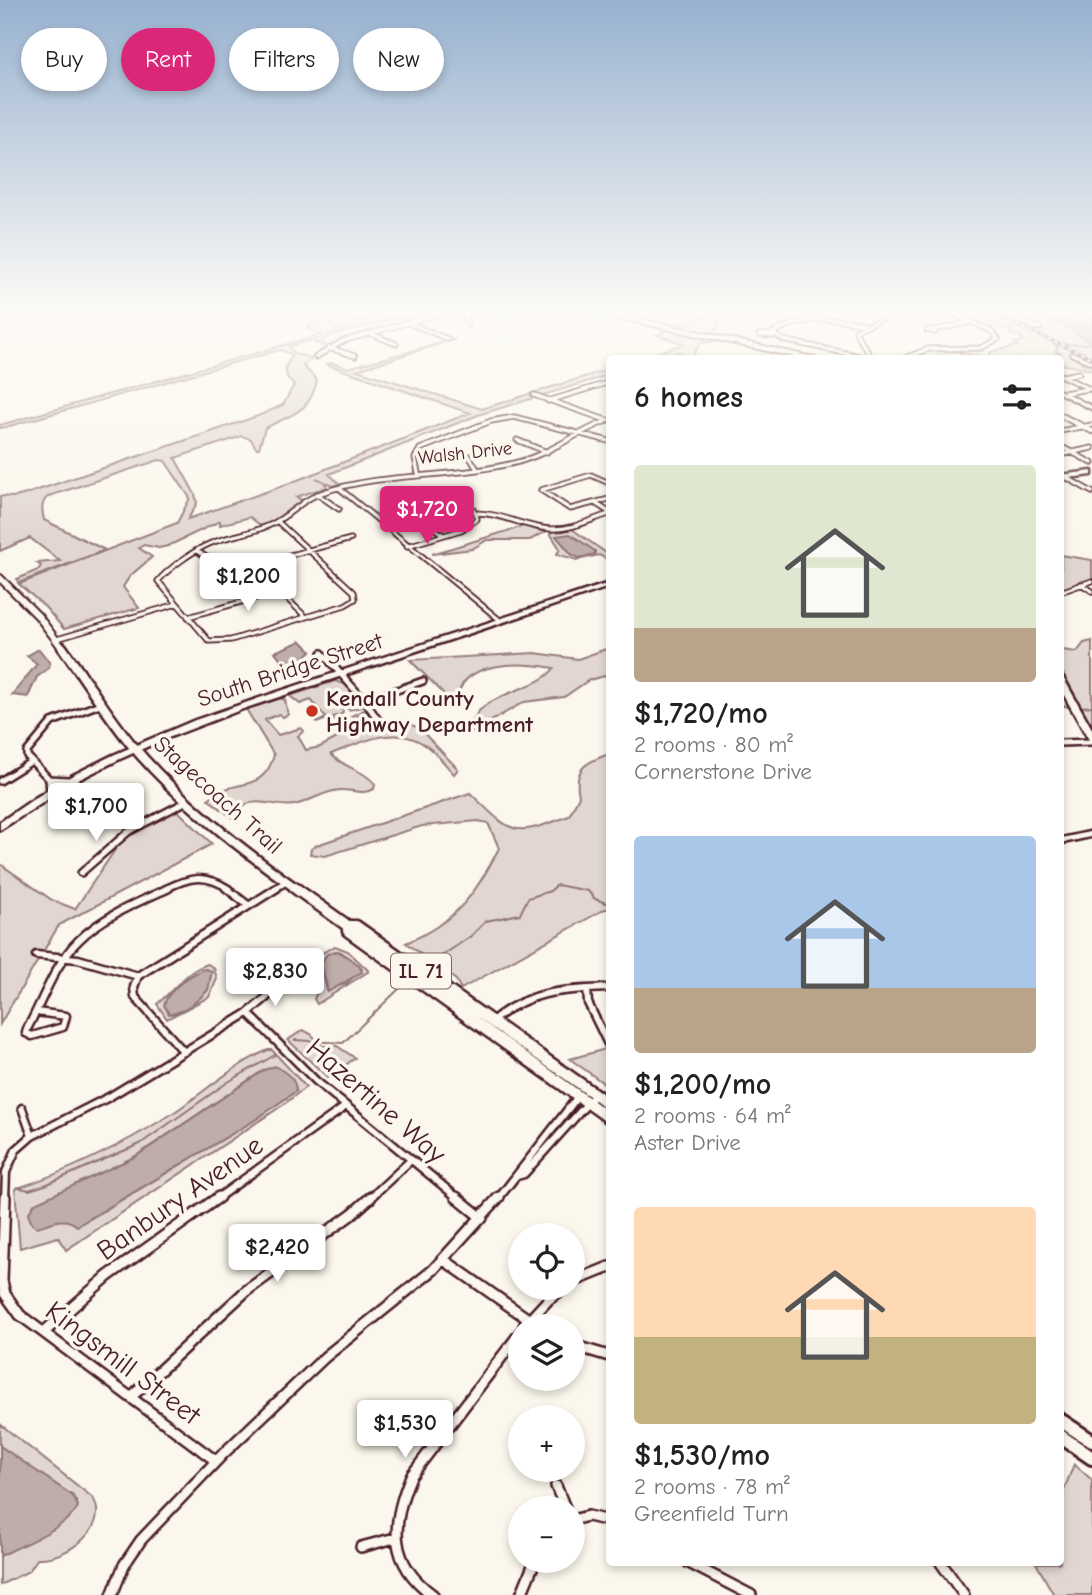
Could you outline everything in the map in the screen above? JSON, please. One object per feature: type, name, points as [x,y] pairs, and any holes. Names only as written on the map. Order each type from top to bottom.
[{"type":"highway","points":[[1064,477],[1092,473]]},
{"type":"highway","name":"South Bridge Street","points":[[0,827],[50,791],[134,746],[221,712],[606,586]]},
{"type":"main road","name":"Stagecoach Trail","points":[[0,578],[25,600],[56,638],[100,704],[134,746],[219,830],[348,926],[348,931],[587,1095],[606,1115]]},
{"type":"main road","points":[[1064,687],[1092,740]]},
{"type":"main road","name":"Stagecoach Trail","points":[[587,1095],[606,1103]]},
{"type":"main road","points":[[1064,1423],[1092,1441]]},
{"type":"main road","points":[[1064,1439],[1092,1458]]},
{"type":"street","points":[[548,401],[589,388]]},
{"type":"street","points":[[1064,393],[1091,389]]},
{"type":"street","points":[[1064,394],[1092,408]]},
{"type":"street","points":[[534,395],[606,419]]},
{"type":"street","points":[[418,473],[415,455],[424,446],[491,421],[514,416],[606,440]]},
{"type":"street","points":[[1064,417],[1092,431]]},
{"type":"street","name":"Walsh Drive","points":[[176,603],[159,580],[216,540],[263,528],[317,494],[372,480],[514,463],[547,452],[606,421]]},
{"type":"street","points":[[1064,430],[1092,425]]},
{"type":"street","points":[[517,440],[547,452]]},
{"type":"street","points":[[1064,448],[1092,463]]},
{"type":"street","points":[[1064,454],[1092,448]]},
{"type":"street","points":[[469,456],[477,469]]},
{"type":"street","points":[[366,474],[372,480]]},
{"type":"street","points":[[606,482],[591,475],[541,489],[570,509],[606,500]]},
{"type":"street","points":[[1064,477],[1092,492]]},
{"type":"street","points":[[339,488],[501,621]]},
{"type":"street","points":[[317,494],[339,509]]},
{"type":"street","points":[[404,504],[411,506],[462,496],[476,513],[477,519],[471,525],[407,546]]},
{"type":"street","points":[[595,503],[606,511]]},
{"type":"street","points":[[411,506],[413,511],[443,535]]},
{"type":"street","points":[[476,513],[498,513],[555,529],[606,514]]},
{"type":"street","points":[[56,638],[176,603],[204,638],[214,643],[345,605],[357,599],[354,592],[311,550],[277,521]]},
{"type":"street","points":[[197,551],[227,571],[351,539]]},
{"type":"street","points":[[1064,590],[1092,581]]},
{"type":"street","points":[[1081,584],[1092,591]]},
{"type":"street","points":[[188,617],[278,593],[285,596],[306,617]]},
{"type":"street","points":[[322,653],[365,701],[383,727]]},
{"type":"street","points":[[365,701],[423,681]]},
{"type":"street","points":[[50,791],[49,779],[27,752],[47,727],[100,704]]},
{"type":"street","points":[[1064,743],[1092,740]]},
{"type":"street","points":[[0,781],[32,761]]},
{"type":"street","points":[[49,779],[69,780]]},
{"type":"street","points":[[80,873],[128,832],[187,801]]},
{"type":"street","points":[[1064,840],[1092,834]]},
{"type":"street","points":[[36,1012],[62,1015],[67,1020],[60,1029],[28,1035],[27,1029],[36,1012],[67,957],[86,933],[193,876],[214,879],[248,905]]},
{"type":"street","points":[[184,1052],[135,997],[134,987],[138,976],[286,881]]},
{"type":"street","points":[[36,955],[67,957],[138,976]]},
{"type":"street","name":"Kingsmill Street","points":[[216,1461],[20,1315],[11,1304],[2,1281],[6,1172],[16,1150],[32,1136],[97,1104],[248,1013],[267,997],[274,980]]},
{"type":"street","points":[[487,1025],[508,1006],[544,991],[606,988]]},
{"type":"street","points":[[587,989],[588,1003],[606,1040]]},
{"type":"street","name":"Hazertine Way","points":[[248,1013],[305,1071],[482,1218]]},
{"type":"street","points":[[112,1595],[116,1578],[127,1556],[216,1461],[344,1340],[444,1260],[517,1176],[524,1174],[587,1095]]},
{"type":"street","name":"Banbury Avenue","points":[[44,1332],[108,1276],[346,1106]]},
{"type":"street","points":[[22,1108],[32,1136]]},
{"type":"street","points":[[131,1397],[250,1288],[352,1214],[411,1160]]},
{"type":"street","points":[[444,1260],[515,1314]]},
{"type":"street","points":[[585,1277],[606,1268]]},
{"type":"street","points":[[537,1314],[551,1300]]},
{"type":"street","points":[[433,1595],[412,1576],[402,1560],[395,1538],[400,1499],[411,1476],[508,1349]]},
{"type":"street","points":[[585,1349],[606,1355]]},
{"type":"street","points":[[556,1486],[560,1496]]},
{"type":"street","points":[[585,1517],[606,1520]]},
{"type":"street","points":[[361,1547],[395,1538]]},
{"type":"street","points":[[695,1566],[751,1595]]},
{"type":"street","points":[[943,1566],[964,1595]]},
{"type":"street","points":[[521,1595],[531,1573]]},
{"type":"shaded area","points":[[130,388],[143,388],[6,427],[0,428],[0,425]]},
{"type":"shaded area","points":[[292,388],[315,388],[305,406],[265,428],[259,448],[256,448],[251,439],[242,436],[175,458],[195,494],[197,503],[188,519],[277,488],[470,413],[397,388],[416,388],[482,409],[547,388],[565,388],[478,415],[329,474],[340,484],[333,486],[323,481],[327,487],[296,497],[302,500],[268,525],[262,527],[250,517],[220,525],[220,521],[168,546],[159,548],[144,545],[139,548],[152,557],[130,576],[123,587],[139,608],[64,629],[45,607],[19,584],[177,523],[190,498],[165,461],[159,460],[49,496],[43,504],[44,520],[105,550],[18,583],[17,579],[38,570],[41,566],[37,563],[60,561],[30,538],[0,551],[0,496],[15,497],[26,494],[258,416],[283,405]]},
{"type":"shaded area","points":[[524,526],[545,532],[530,540],[487,540],[472,549],[432,554]]},
{"type":"shaded area","points":[[569,527],[606,553],[606,558],[599,555],[577,560],[557,554],[560,549],[550,533]]},
{"type":"shaded area","points":[[570,534],[595,551],[595,554],[579,558],[572,555],[556,536]]},
{"type":"shaded area","points":[[1064,555],[1092,560],[1092,579],[1064,589]]},
{"type":"shaded area","points":[[301,641],[311,651],[292,669],[288,668],[275,652]]},
{"type":"shaded area","points":[[1092,641],[1092,726],[1064,675],[1064,650],[1077,652],[1084,643]]},
{"type":"shaded area","points":[[39,649],[50,663],[49,668],[37,677],[28,697],[12,695],[37,664],[27,656]]},
{"type":"shaded area","points":[[606,649],[606,676],[589,680],[564,697],[524,702],[472,732],[474,719],[481,709],[492,701],[534,683],[554,668],[495,666],[469,677],[461,687],[458,701],[452,702],[410,660],[535,653],[578,659]]},
{"type":"shaded area","points":[[335,681],[348,685],[363,704],[362,707],[349,710],[341,704],[338,705],[343,711],[342,714],[316,723],[326,718],[311,700],[300,704],[290,696]]},
{"type":"shaded area","points":[[280,698],[285,700],[288,715],[283,717],[279,714],[265,720],[278,735],[301,728],[304,731],[298,736],[306,750],[320,747],[341,736],[342,732],[334,729],[328,722],[342,717],[357,736],[371,731],[359,716],[351,716],[364,710],[382,729],[407,723],[419,728],[458,769],[454,774],[431,749],[411,738],[376,738],[331,754],[370,779],[375,784],[374,789],[362,792],[335,791],[286,806],[253,802],[239,810],[234,819],[208,799],[218,792],[247,784],[263,776],[274,755],[246,709]]},
{"type":"shaded area","points":[[606,755],[606,909],[461,989],[456,980],[406,943],[438,926],[472,894],[499,848],[488,823],[478,821],[422,826],[325,856],[310,854],[311,849],[317,845],[470,793],[495,817],[514,828],[524,829],[550,823],[569,816],[579,796],[580,773],[583,767]]},
{"type":"shaded area","points":[[177,810],[212,844],[59,925],[0,1024],[0,864],[52,900],[75,909],[121,841]]},
{"type":"shaded area","points":[[335,946],[348,951],[369,971],[317,1004],[314,999],[321,983],[314,961],[320,954]],"holes":[[[334,951],[341,952],[362,969],[347,983],[327,991],[321,963]]]},
{"type":"shaded area","points":[[338,951],[359,965],[362,972],[328,992],[321,963],[327,954]]},
{"type":"shaded area","points":[[208,964],[214,968],[217,979],[209,997],[167,1019],[157,1004],[187,976]]},
{"type":"shaded area","points":[[205,969],[212,971],[208,990],[185,1009],[169,1014],[164,1005],[170,994],[186,979]]},
{"type":"shaded area","points":[[303,1030],[322,1046],[337,1046],[355,1058],[328,1078],[288,1040]]},
{"type":"shaded area","points":[[606,1049],[606,1085],[570,1059]]},
{"type":"shaded area","points":[[272,1050],[306,1087],[66,1250],[58,1237],[20,1248],[15,1189],[75,1166],[133,1137],[170,1115],[255,1056]],"holes":[[[264,1070],[296,1091],[255,1120],[90,1219],[62,1220],[59,1193],[134,1157]]]},
{"type":"shaded area","points":[[275,1066],[292,1079],[296,1091],[255,1120],[77,1226],[63,1220],[37,1227],[32,1224],[28,1214],[35,1203],[135,1157],[264,1070]]},
{"type":"shaded area","points":[[0,1424],[93,1498],[97,1509],[91,1531],[72,1548],[61,1554],[38,1558],[29,1571],[0,1585],[0,1556],[51,1530],[76,1501],[0,1446]]},
{"type":"shaded area","points":[[0,1446],[73,1496],[78,1506],[66,1521],[0,1556]]},
{"type":"shaded area","points":[[1074,1464],[1092,1480],[1092,1595],[1054,1595],[1038,1566],[1064,1566],[1064,1490]]},
{"type":"waterway","points":[[1064,706],[1069,707]]},
{"type":"waterway","points":[[1082,707],[1092,706]]},
{"type":"waterway","points":[[430,964],[471,936],[486,921],[520,914],[528,898],[550,891],[557,885],[588,891],[595,899],[606,903]]},
{"type":"waterway","points":[[295,1040],[343,1043],[403,985]]},
{"type":"waterway","points":[[17,1187],[29,1190],[45,1185],[140,1144],[228,1082],[275,1055]]},
{"type":"place","name":"Kendall County Highway Department","points":[[312,711]]}]
